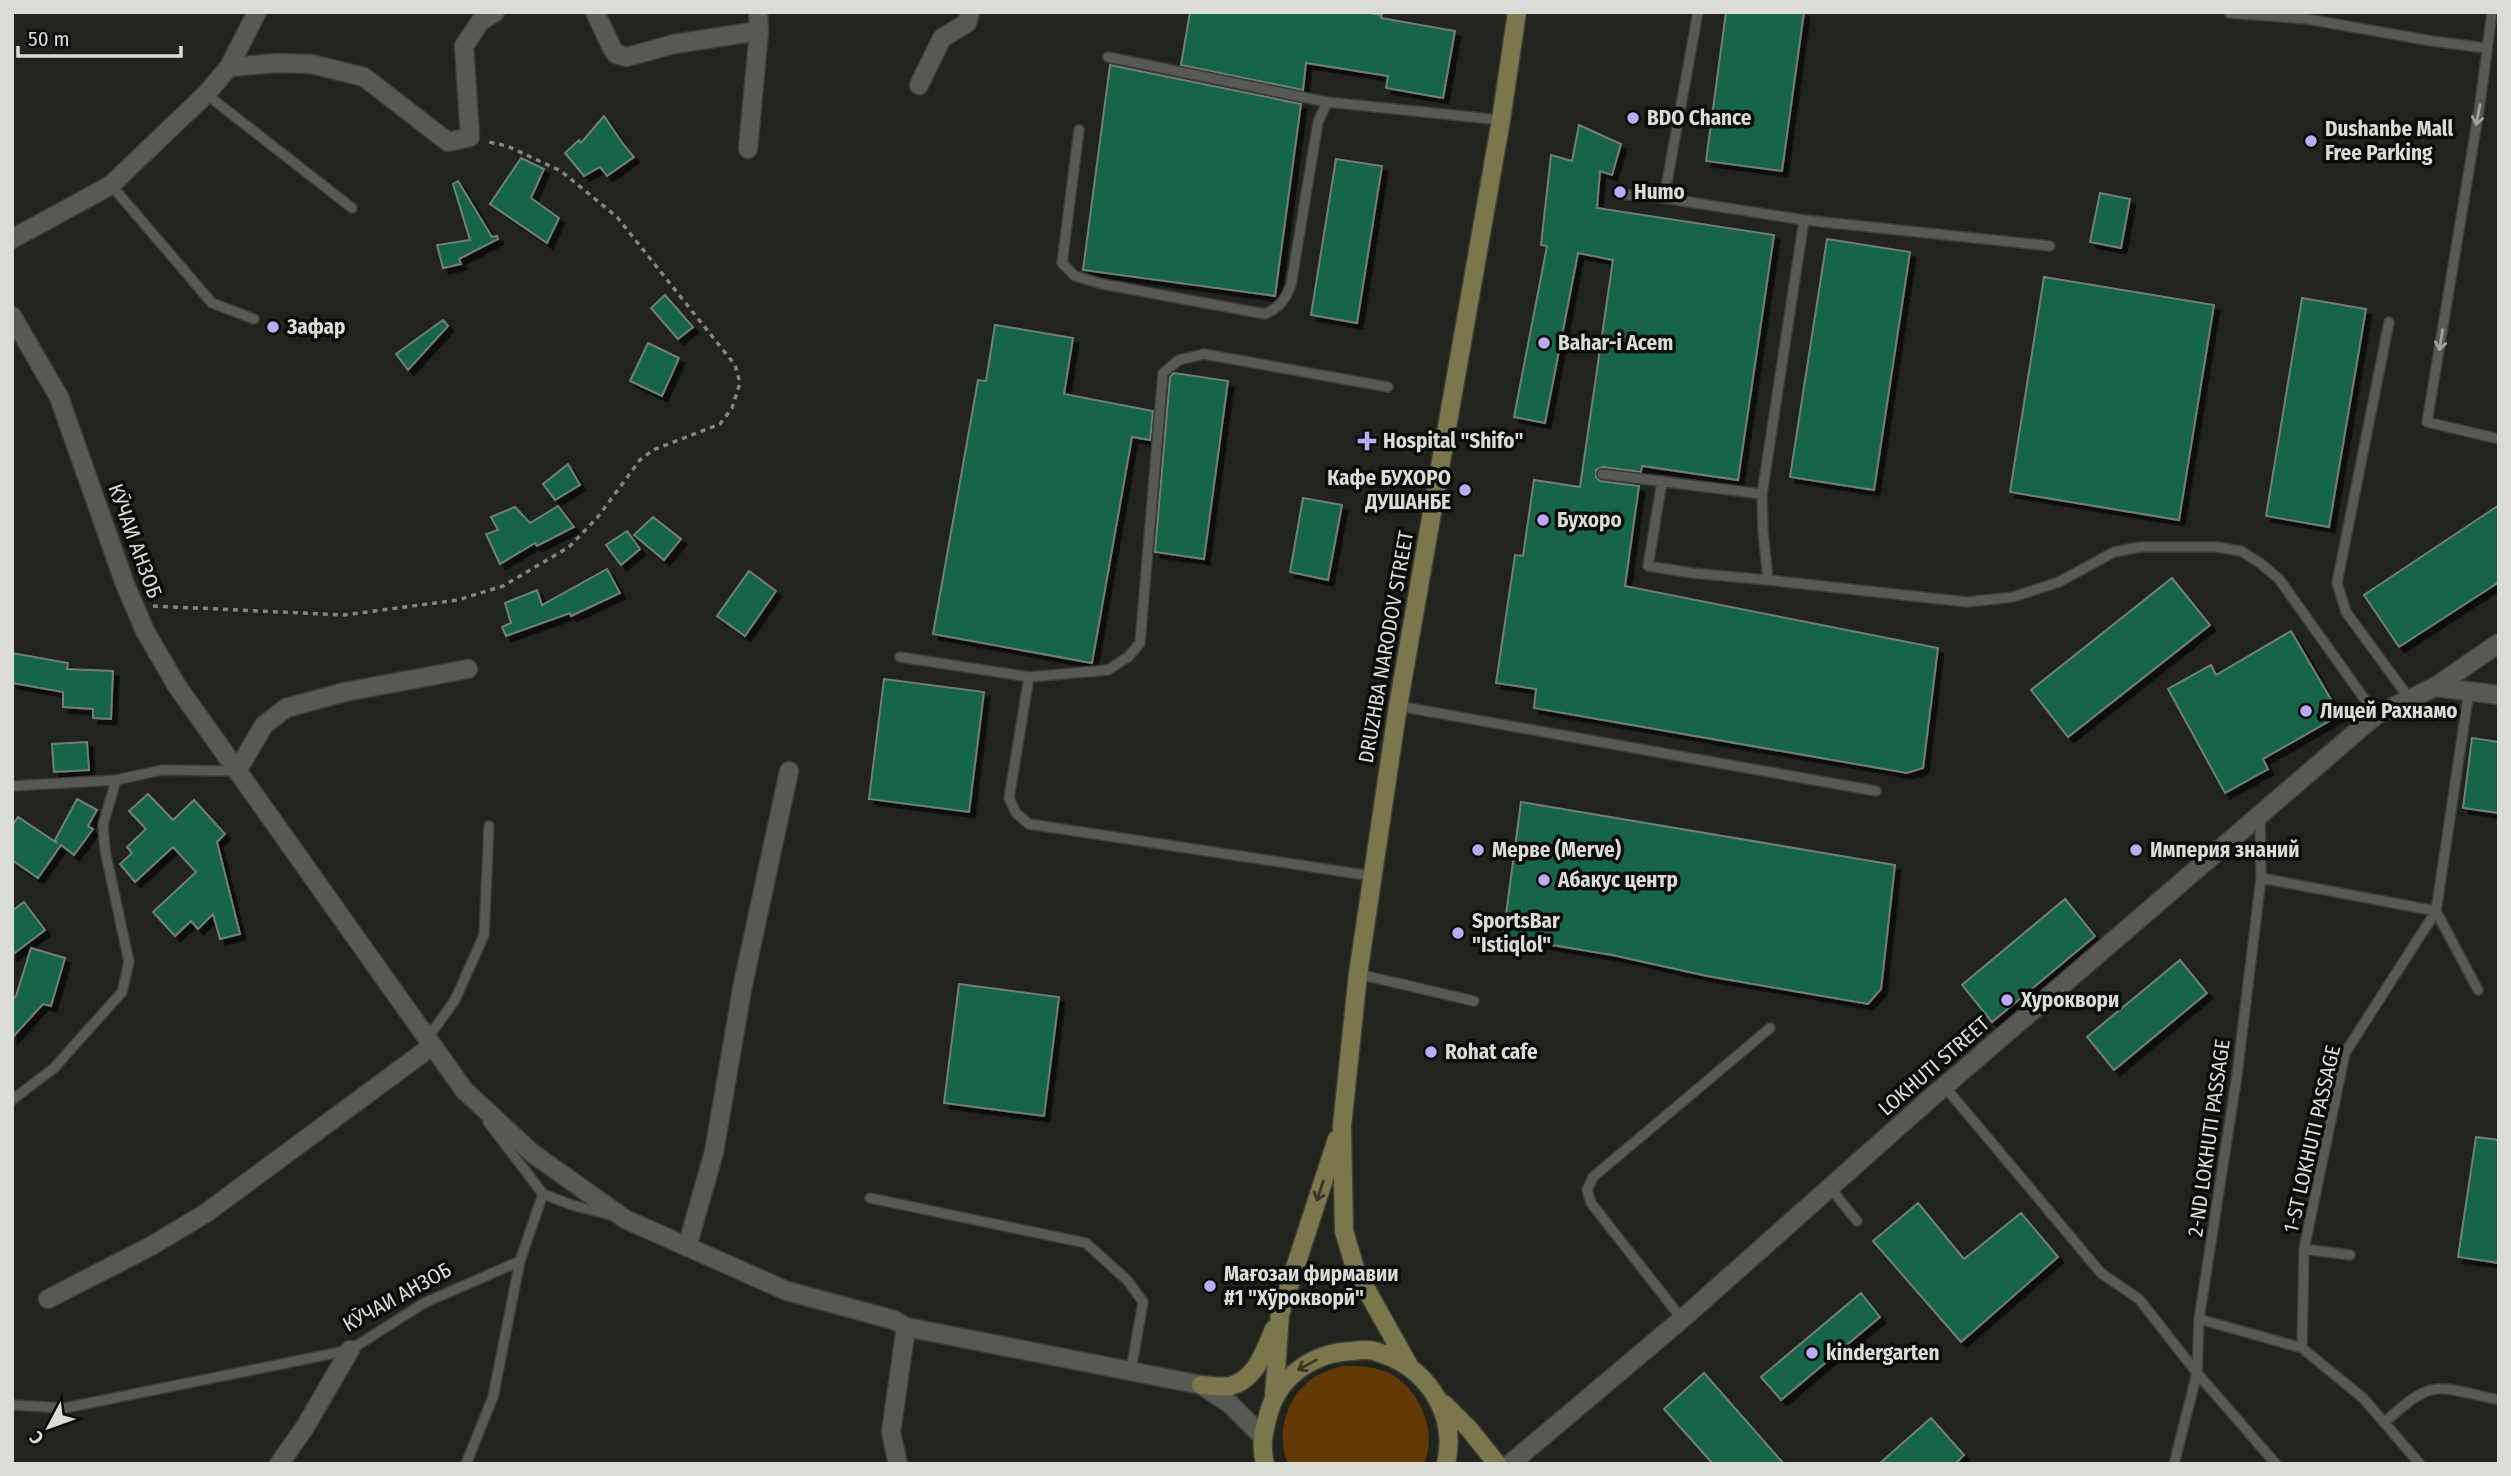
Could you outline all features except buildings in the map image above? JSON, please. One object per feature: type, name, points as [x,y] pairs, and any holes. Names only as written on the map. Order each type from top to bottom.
[{"type":"main road","name":"DRUZHBA NARODOV STREET","points":[[1342,1126],[1358,974],[1398,706],[1501,120],[1517,12]]},
{"type":"main road","points":[[1201,1385],[1230,1386],[1244,1379],[1260,1363],[1280,1314],[1342,1126]]},
{"type":"main road","points":[[1342,1126],[1344,1231],[1356,1271],[1408,1364],[1470,1430],[1497,1464]]},
{"type":"main road","points":[[1265,1464],[1262,1436],[1274,1396],[1280,1314]]},
{"type":"main road","points":[[1274,1396],[1299,1368],[1334,1351],[1372,1350],[1408,1364]]},
{"type":"main road","points":[[1438,1397],[1448,1423],[1449,1450],[1446,1464]]},
{"type":"street","points":[[12,239],[111,185],[206,94],[229,67],[257,12]]},
{"type":"street","points":[[229,67],[278,63],[311,64],[364,77],[448,142],[470,137],[464,46],[480,22],[495,12]]},
{"type":"street","points":[[595,12],[616,54],[626,57],[674,44],[759,31]]},
{"type":"street","points":[[748,149],[759,31],[758,12]]},
{"type":"street","points":[[919,85],[942,38],[967,23],[970,12]]},
{"type":"street","name":"КӮЧАИ АНЗОБ","points":[[12,316],[59,397],[145,631],[177,686],[464,1090],[532,1153],[625,1219],[787,1291],[894,1320],[906,1327],[1201,1385]]},
{"type":"street","name":"LOKHUTI STREET","points":[[1510,1464],[1682,1319],[1945,1087],[2376,715],[2435,687],[2499,643]]},
{"type":"street","points":[[237,771],[264,725],[286,708],[345,692],[468,670]]},
{"type":"street","points":[[2435,687],[2499,695]]},
{"type":"street","points":[[688,1247],[714,1152],[743,984],[789,771]]},
{"type":"street","points":[[48,1299],[151,1246],[206,1213],[429,1042]]},
{"type":"street","points":[[898,1464],[891,1432],[906,1327]]},
{"type":"street","points":[[279,1464],[305,1427],[350,1350]]},
{"type":"street","points":[[1201,1385],[1230,1404],[1262,1436]]},
{"type":"lane","points":[[1664,198],[1698,12]]},
{"type":"lane","points":[[2492,12],[2480,104],[2427,422],[2499,439]]},
{"type":"lane","points":[[2230,13],[2307,19],[2486,48]]},
{"type":"lane","points":[[1108,57],[1327,102],[1501,120]]},
{"type":"lane","points":[[206,94],[352,208]]},
{"type":"lane","points":[[1079,130],[1062,263],[1075,276],[1102,284],[1265,314],[1276,309],[1285,300],[1291,285],[1318,122],[1327,102]]},
{"type":"lane","points":[[111,185],[212,303],[254,319]]},
{"type":"lane","points":[[1620,194],[1664,198],[1804,220],[2050,246]]},
{"type":"lane","points":[[1768,580],[1762,494],[1804,220]]},
{"type":"lane","points":[[2389,322],[2337,583],[2346,612],[2409,698]]},
{"type":"lane","points":[[900,656],[1029,677],[1108,670],[1128,657],[1140,643],[1163,373],[1179,360],[1204,354],[1388,387]]},
{"type":"lane","points":[[1602,474],[1762,494]]},
{"type":"lane","points":[[1662,481],[1648,566],[1692,573],[1967,602],[2013,597],[2059,582],[2114,552],[2140,547],[2217,547],[2241,551],[2260,562],[2279,579],[2376,715]]},
{"type":"lane","points":[[1029,677],[1009,798],[1017,813],[1029,824],[1372,877]]},
{"type":"lane","name":"1-ST LOKHUTI PASSAGE","points":[[2302,1348],[2304,1250],[2345,1053],[2436,911],[2469,691]]},
{"type":"lane","points":[[1398,706],[1875,791]]},
{"type":"lane","points":[[12,786],[116,780],[162,770],[237,771]]},
{"type":"lane","points":[[12,1100],[54,1068],[122,992],[129,962],[105,850],[103,825],[116,780]]},
{"type":"lane","name":"2-ND LOKHUTI PASSAGE","points":[[2174,1464],[2197,1373],[2199,1319],[2237,1075],[2260,878],[2260,815]]},
{"type":"lane","points":[[429,1042],[456,1000],[484,935],[489,826]]},
{"type":"lane","points":[[2260,878],[2436,911],[2478,990]]},
{"type":"lane","points":[[1358,974],[1474,1001]]},
{"type":"lane","points":[[1682,1319],[1591,1203],[1587,1190],[1593,1177],[1770,1028]]},
{"type":"lane","points":[[1945,1087],[2101,1273],[2139,1299],[2197,1373],[2276,1464]]},
{"type":"lane","name":"КӮЧАИ АНЗОБ","points":[[464,1090],[543,1194]]},
{"type":"lane","points":[[1829,1188],[1857,1221]]},
{"type":"lane","points":[[466,1464],[493,1397],[520,1261],[543,1194],[625,1219]]},
{"type":"lane","points":[[870,1198],[1086,1243],[1128,1281],[1143,1302],[1131,1370]]},
{"type":"lane","points":[[2304,1250],[2350,1255]]},
{"type":"lane","name":"КӮЧАИ АНЗОБ","points":[[12,1405],[65,1408],[350,1350],[424,1303],[520,1261]]},
{"type":"lane","points":[[2199,1319],[2302,1348],[2363,1398],[2420,1464]]},
{"type":"lane","points":[[2385,1422],[2411,1398],[2436,1387],[2499,1400]]},
{"type":"path","points":[[134,604],[344,615],[458,600],[503,586],[569,547],[597,518],[640,460],[653,450],[720,424],[732,408],[740,383],[735,365],[617,217],[561,171],[507,146],[470,137]]},
{"type":"shaded area","points":[[1343,1366],[1385,1371],[1410,1390],[1424,1413],[1427,1426],[1428,1452],[1424,1464],[1288,1464],[1284,1451],[1284,1425],[1293,1400],[1310,1380]]},
{"type":"place","name":"BDO Chance","points":[[1633,118]]},
{"type":"place","name":"Dushanbe Mall Free Parking","points":[[2311,141]]},
{"type":"place","name":"Humo","points":[[1620,192]]},
{"type":"place","name":"Зафар","points":[[273,327]]},
{"type":"place","name":"Bahar-i Acem","points":[[1544,343]]},
{"type":"place","name":"Hospital \"Shifo\"","points":[[1367,441]]},
{"type":"place","name":"Кафе БУХОРО ДУШАНБЕ","points":[[1465,490]]},
{"type":"place","name":"Бухоро","points":[[1543,520]]},
{"type":"place","name":"Лицей Рахнамо","points":[[2306,711]]},
{"type":"place","name":"Мерве (Merve)","points":[[1478,850]]},
{"type":"place","name":"Империя знаний","points":[[2136,850]]},
{"type":"place","name":"Абакус центр","points":[[1544,880]]},
{"type":"place","name":"SportsBar \"Istiqlol\"","points":[[1458,933]]},
{"type":"place","name":"Хуроквори","points":[[2007,1000]]},
{"type":"place","name":"Rohat cafe","points":[[1431,1052]]},
{"type":"place","name":"Мағозаи фирмавии #1 \"Хӯрокворӣ\"","points":[[1210,1286]]},
{"type":"place","name":"kindergarten","points":[[1812,1353]]}]
